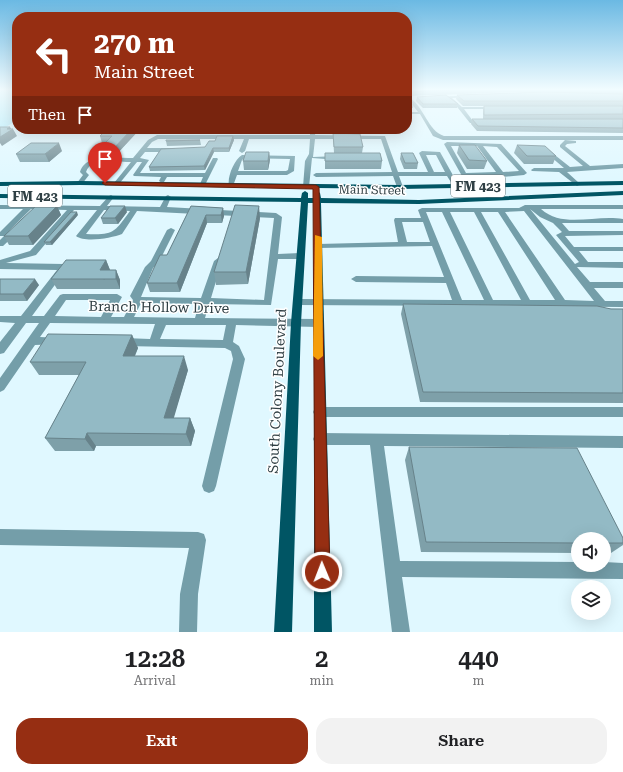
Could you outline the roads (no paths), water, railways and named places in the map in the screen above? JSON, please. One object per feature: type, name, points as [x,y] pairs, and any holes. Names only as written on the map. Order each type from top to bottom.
[{"type":"main road","name":"Main Street","points":[[0,184],[117,183],[400,187],[623,183]]},
{"type":"main road","points":[[577,184],[590,193]]},
{"type":"main road","name":"South Colony Boulevard","points":[[283,632],[296,323],[306,186]]},
{"type":"main road","name":"South Colony Boulevard","points":[[316,187],[324,632]]},
{"type":"main road","name":"Main Street","points":[[0,196],[238,198],[420,202],[509,199],[590,193],[623,193]]},
{"type":"street","points":[[426,119],[435,135],[443,138],[623,138]]},
{"type":"street","points":[[470,119],[472,122],[488,122]]},
{"type":"street","points":[[117,183],[157,134]]},
{"type":"street","points":[[206,145],[205,137],[207,134]]},
{"type":"street","name":"South Colony Boulevard","points":[[306,186],[308,161],[306,156],[312,134]]},
{"type":"street","points":[[153,138],[223,137],[246,140],[285,137],[383,137],[400,187]]},
{"type":"street","points":[[242,151],[246,140]]},
{"type":"street","points":[[589,168],[562,146],[566,142],[623,142]]},
{"type":"street","points":[[316,175],[432,174],[451,175],[464,175],[502,175],[524,173],[499,145],[447,144],[464,175]]},
{"type":"street","points":[[478,144],[502,175]]},
{"type":"street","points":[[143,150],[179,150]]},
{"type":"street","points":[[541,150],[548,150],[568,169]]},
{"type":"street","points":[[432,174],[422,153],[438,153],[456,186]]},
{"type":"street","points":[[231,185],[239,159],[244,156],[306,156],[345,158]]},
{"type":"street","points":[[234,173],[287,173],[306,156]]},
{"type":"street","name":"South Colony Boulevard","points":[[306,156],[316,161],[316,187]]},
{"type":"street","points":[[203,184],[215,158]]},
{"type":"street","points":[[382,158],[390,158]]},
{"type":"street","points":[[80,183],[86,175],[83,172],[85,167],[93,161],[146,160],[136,174],[207,175]]},
{"type":"street","points":[[534,170],[570,170],[568,169],[623,166]]},
{"type":"street","points":[[561,170],[577,184]]},
{"type":"street","points":[[511,173],[523,185]]},
{"type":"street","points":[[160,184],[165,175]]},
{"type":"street","points":[[590,193],[621,222]]},
{"type":"street","points":[[0,202],[8,196]]},
{"type":"street","points":[[111,197],[80,236],[106,236],[116,234],[135,208]]},
{"type":"street","points":[[162,209],[168,197]]},
{"type":"street","points":[[234,216],[238,198]]},
{"type":"street","points":[[420,202],[458,303]]},
{"type":"street","points":[[0,207],[135,208],[234,216],[273,215],[278,217],[268,303],[138,300]]},
{"type":"street","points":[[0,236],[29,207]]},
{"type":"street","points":[[422,210],[520,210],[530,207],[623,207]]},
{"type":"street","points":[[530,207],[556,221],[621,222]]},
{"type":"street","points":[[530,207],[548,235],[602,304]]},
{"type":"street","points":[[0,244],[41,208]]},
{"type":"street","points":[[0,262],[17,259],[33,252],[72,208]]},
{"type":"street","points":[[445,210],[490,303]]},
{"type":"street","points":[[476,210],[527,304]]},
{"type":"street","points":[[500,210],[562,304]]},
{"type":"street","points":[[403,244],[398,220],[426,220]]},
{"type":"street","points":[[556,221],[572,249],[586,265]]},
{"type":"street","points":[[138,300],[135,296],[149,267],[155,262],[171,230]]},
{"type":"street","points":[[548,235],[623,233]]},
{"type":"street","points":[[318,246],[435,244]]},
{"type":"street","points":[[198,321],[222,249]]},
{"type":"street","points":[[572,249],[623,249]]},
{"type":"street","points":[[274,256],[300,256]]},
{"type":"street","points":[[571,265],[623,265]]},
{"type":"street","points":[[0,266],[64,266],[0,350]]},
{"type":"street","points":[[356,279],[449,280]]},
{"type":"street","points":[[586,285],[623,285]]},
{"type":"street","points":[[0,387],[63,297],[117,297],[104,320]]},
{"type":"street","points":[[128,320],[138,300]]},
{"type":"street","points":[[298,302],[623,304]]},
{"type":"street","name":"Branch Hollow Drive","points":[[0,319],[318,323]]},
{"type":"street","points":[[153,343],[162,321]]},
{"type":"street","points":[[227,344],[232,322]]},
{"type":"street","points":[[32,341],[70,342]]},
{"type":"street","points":[[115,342],[227,344],[235,349],[239,359],[209,486]]},
{"type":"street","points":[[319,412],[623,412]]},
{"type":"street","points":[[320,439],[623,442]]},
{"type":"street","points":[[376,439],[401,632]]},
{"type":"street","points":[[0,537],[198,540],[189,594],[188,632]]},
{"type":"street","points":[[393,569],[623,571]]}]
